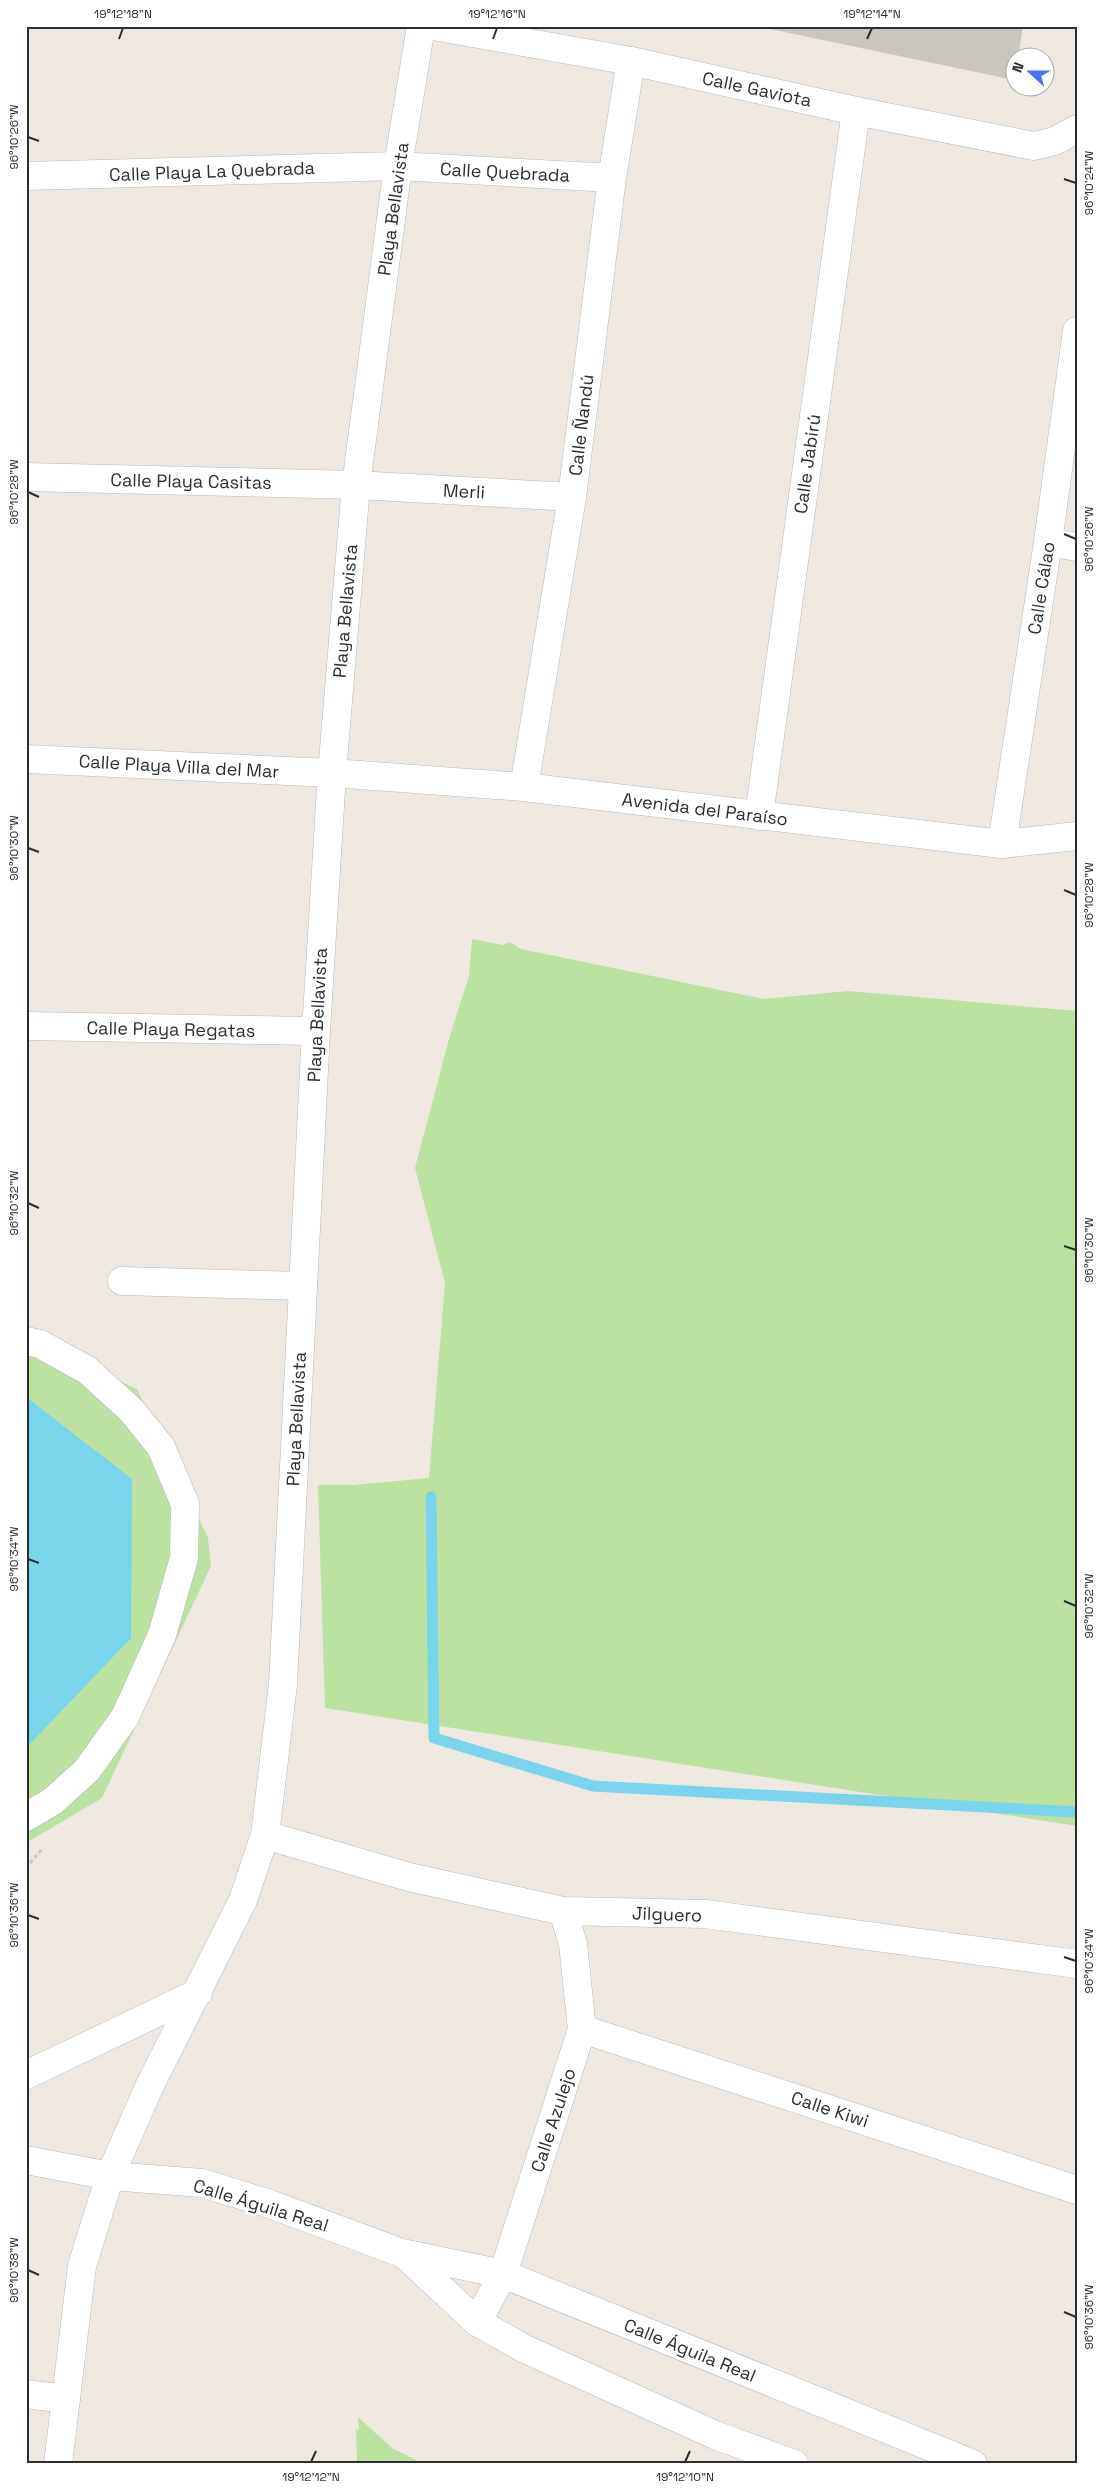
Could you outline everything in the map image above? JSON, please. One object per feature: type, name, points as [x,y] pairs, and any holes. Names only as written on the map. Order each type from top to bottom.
[{"type":"street","name":"Playa Bellavista","points":[[58,2464],[82,2266],[110,2176],[150,2085],[198,1994],[243,1900],[265,1835],[283,1684],[316,1031],[332,773],[356,485],[398,166],[421,26]]},
{"type":"street","name":"Calle Gaviota","points":[[433,26],[631,61],[856,111],[1034,146],[1055,141],[1077,129]]},
{"type":"street","name":"Calle Ñandú","points":[[524,787],[572,497],[612,178],[631,61]]},
{"type":"street","name":"Calle Jabirú","points":[[759,816],[856,111]]},
{"type":"street","name":"Calle Playa La Quebrada","points":[[26,176],[398,166]]},
{"type":"street","name":"Calle Quebrada","points":[[398,166],[612,178]]},
{"type":"street","name":"Calle Cálao","points":[[1002,844],[1048,542],[1077,331]]},
{"type":"street","name":"Calle Playa Casitas","points":[[26,477],[356,485]]},
{"type":"street","name":"Merli","points":[[356,485],[572,497]]},
{"type":"street","points":[[1048,542],[1077,547]]},
{"type":"street","name":"Calle Playa Villa del Mar","points":[[26,759],[332,773]]},
{"type":"street","name":"Avenida del Paraíso","points":[[332,773],[524,787],[1002,844],[1077,836]]},
{"type":"street","name":"Calle Playa Regatas","points":[[26,1026],[316,1031]]},
{"type":"street","points":[[122,1281],[303,1286]]},
{"type":"street","points":[[26,1341],[40,1344],[87,1370],[131,1410],[161,1447],[185,1504],[184,1558],[182,1566],[162,1635],[125,1717],[87,1770],[53,1801],[26,1817]]},
{"type":"street","name":"Jilguero","points":[[265,1835],[410,1877],[563,1911],[705,1914],[1077,1964]]},
{"type":"street","name":"Calle Azulejo","points":[[477,2322],[503,2274],[582,2028],[573,1944],[563,1911]]},
{"type":"street","points":[[26,2075],[198,1994]]},
{"type":"street","name":"Calle Kiwi","points":[[582,2028],[1077,2190]]},
{"type":"street","name":"Calle Águila Real","points":[[26,2160],[110,2176],[202,2183],[270,2204],[402,2253],[503,2274],[973,2464]]},
{"type":"street","name":"Calle Águila Real","points":[[402,2253],[477,2322],[525,2349],[697,2426],[794,2464]]},
{"type":"street","points":[[26,2394],[66,2398]]},
{"type":"green space","points":[[472,939],[503,945],[510,942],[521,949],[764,999],[848,991],[1077,1011],[1077,1826],[325,1708],[318,1485],[353,1485],[429,1478],[445,1283],[415,1168],[449,1039],[469,976]]},
{"type":"green space","points":[[26,1338],[137,1389],[208,1538],[211,1566],[102,1798],[26,1843]]},
{"type":"green space","points":[[358,2417],[392,2448],[424,2464],[357,2464],[356,2429],[359,2430]]},
{"type":"water","points":[[26,1397],[132,1479],[131,1638],[26,1748]]},
{"type":"building","points":[[756,26],[1023,26],[1020,48],[1006,48],[1006,78]]},
{"type":"waterway","points":[[431,1497],[434,1738],[593,1786],[1077,1812]]}]
